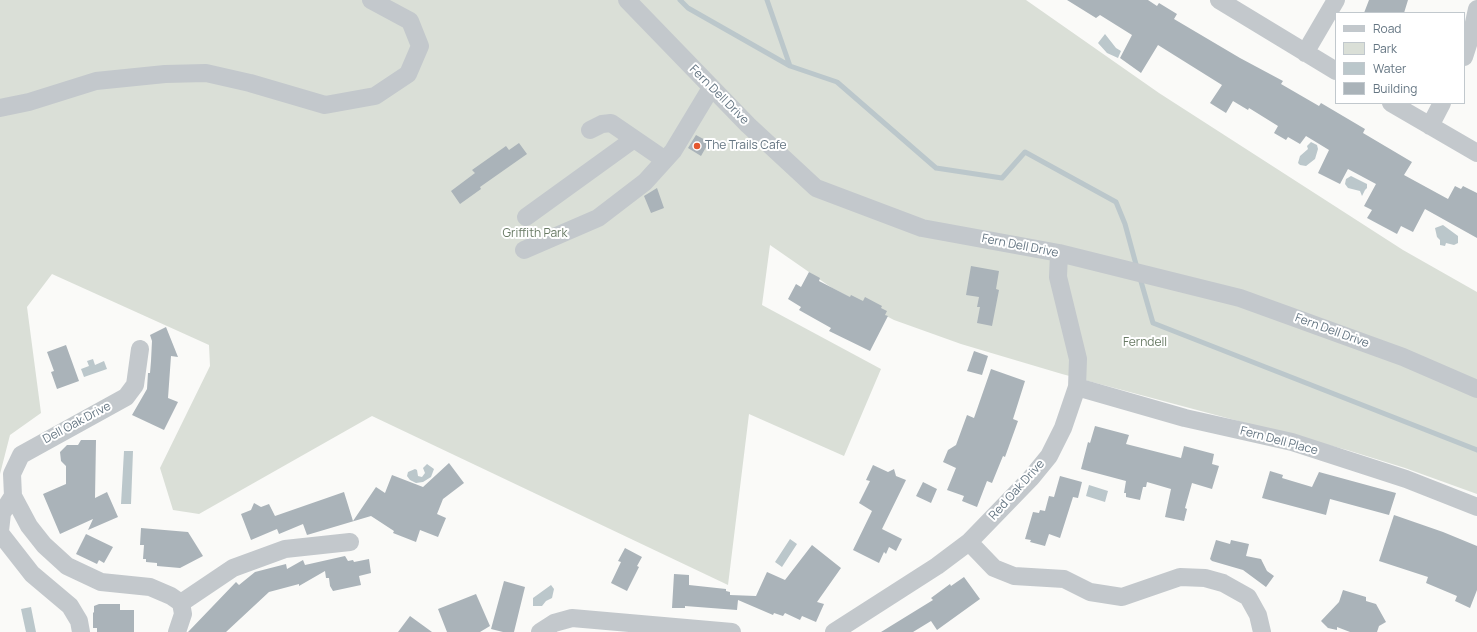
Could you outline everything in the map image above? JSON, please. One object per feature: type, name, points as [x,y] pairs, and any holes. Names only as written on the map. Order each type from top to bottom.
[{"type":"street","points":[[0,108],[29,102],[96,81],[165,74],[206,73],[250,83],[325,105],[375,96],[408,74],[420,46],[410,20],[371,0]]},
{"type":"street","name":"Fern Dell Drive","points":[[627,0],[712,88],[816,188],[922,228],[1059,253],[1240,298],[1403,357],[1477,389]]},
{"type":"street","points":[[1219,0],[1335,70]]},
{"type":"street","points":[[1306,53],[1336,0]]},
{"type":"street","points":[[1465,54],[1477,9]]},
{"type":"street","points":[[524,250],[598,218],[645,182],[665,160],[687,130],[712,88]]},
{"type":"street","points":[[1393,104],[1477,153]]},
{"type":"street","points":[[1430,126],[1441,104]]},
{"type":"street","points":[[590,130],[602,124],[611,123],[665,160]]},
{"type":"street","points":[[526,218],[634,139]]},
{"type":"street","name":"Red Oak Drive","points":[[834,632],[937,566],[969,542],[1031,478],[1049,456],[1063,428],[1078,387],[1078,359],[1058,277],[1059,253]]},
{"type":"street","name":"Dell Oak Drive","points":[[13,496],[12,474],[21,454],[126,397],[135,385],[140,349]]},
{"type":"street","name":"Fern Dell Place","points":[[1078,387],[1185,418],[1292,442],[1406,479],[1477,507]]},
{"type":"street","points":[[13,496],[2,514],[0,532],[32,574],[70,606],[79,621],[81,632]]},
{"type":"street","points":[[13,496],[29,526],[44,545],[67,566],[102,582],[150,586],[172,596],[182,603],[183,614],[177,632]]},
{"type":"street","points":[[182,603],[233,568],[285,549],[350,542]]},
{"type":"street","points":[[969,542],[994,568],[1014,576],[1064,579],[1090,592],[1122,596],[1180,577],[1204,578],[1223,583],[1248,597],[1258,615],[1262,632]]},
{"type":"street","points":[[540,632],[554,623],[572,618],[732,632]]},
{"type":"green space","name":"Griffith Park","points":[[0,0],[1026,0],[1159,93],[1403,250],[1477,292],[1477,494],[1405,468],[1347,450],[1062,374],[961,344],[894,320],[832,288],[770,245],[762,305],[881,369],[844,456],[749,414],[728,585],[372,416],[199,514],[173,510],[160,468],[210,366],[209,345],[52,274],[27,307],[41,413],[10,435],[0,474]]},
{"type":"water","points":[[1105,34],[1116,48],[1121,51],[1118,58],[1107,53],[1098,43]]},
{"type":"water","points":[[1311,142],[1317,145],[1318,149],[1315,159],[1306,166],[1300,165],[1298,163],[1300,156],[1308,149],[1307,146]]},
{"type":"water","points":[[1351,176],[1367,184],[1367,188],[1362,196],[1360,191],[1348,188],[1345,184],[1346,179]]},
{"type":"water","points":[[1443,225],[1458,236],[1458,243],[1454,245],[1446,243],[1445,246],[1440,245],[1440,240],[1437,237],[1435,228]]},
{"type":"water","points":[[93,359],[95,365],[104,361],[107,369],[84,377],[81,369],[89,366],[87,361]]},
{"type":"water","points":[[124,451],[133,451],[131,504],[121,504]]},
{"type":"water","points":[[427,464],[434,469],[431,477],[423,482],[416,483],[410,480],[407,476],[408,472],[415,469],[417,470],[418,476],[422,477],[425,473],[423,468]]},
{"type":"water","points":[[1089,485],[1108,491],[1105,502],[1086,496]]},
{"type":"water","points":[[790,539],[797,544],[782,567],[775,562]]},
{"type":"water","points":[[551,585],[554,589],[552,598],[546,601],[542,606],[533,606],[533,598]]},
{"type":"water","points":[[31,607],[36,632],[26,632],[21,609]]},
{"type":"building","points":[[1067,0],[1148,0],[1157,6],[1159,3],[1177,14],[1174,19],[1240,58],[1283,81],[1281,84],[1319,106],[1321,103],[1365,129],[1363,133],[1412,162],[1404,175],[1448,199],[1455,186],[1461,189],[1463,186],[1477,193],[1477,238],[1425,209],[1413,232],[1401,226],[1397,234],[1367,218],[1372,210],[1364,206],[1376,184],[1348,169],[1340,184],[1318,173],[1329,150],[1306,136],[1300,144],[1288,137],[1286,140],[1274,133],[1278,126],[1249,108],[1248,110],[1233,101],[1226,113],[1210,103],[1222,85],[1158,45],[1141,73],[1120,58],[1132,35],[1100,15],[1096,18]]},
{"type":"building","points":[[1369,0],[1408,0],[1404,12],[1364,12]]},
{"type":"building","name":"The Trails Cafe","points":[[696,135],[709,142],[701,156],[688,148]]},
{"type":"building","points":[[519,143],[527,154],[480,187],[481,189],[460,204],[451,191],[475,173],[472,170],[506,146],[509,150]]},
{"type":"building","points":[[657,188],[664,208],[651,213],[644,196]]},
{"type":"building","points":[[971,266],[999,271],[996,289],[999,290],[992,326],[977,323],[980,307],[977,307],[979,297],[966,295]]},
{"type":"building","points":[[809,272],[820,278],[819,281],[850,297],[851,295],[863,301],[865,297],[882,306],[881,308],[887,311],[885,315],[888,316],[870,351],[829,331],[831,328],[799,310],[801,307],[788,299],[796,284],[801,287]]},
{"type":"building","points":[[166,327],[178,357],[171,356],[168,398],[178,402],[164,430],[132,415],[147,389],[148,373],[150,373],[151,361],[152,341],[150,335]]},
{"type":"building","points":[[66,345],[79,381],[57,389],[51,372],[54,371],[47,352]]},
{"type":"building","points":[[974,351],[988,356],[982,375],[967,371]]},
{"type":"building","points":[[991,369],[1025,381],[1013,419],[1018,421],[1005,457],[1003,456],[992,483],[987,481],[977,507],[962,501],[964,496],[947,490],[956,468],[943,462],[948,450],[956,445],[967,415],[974,418]]},
{"type":"building","points":[[1095,426],[1129,435],[1126,444],[1181,458],[1184,446],[1214,454],[1212,464],[1219,466],[1212,489],[1192,483],[1185,508],[1187,509],[1184,521],[1165,517],[1171,489],[1147,482],[1146,487],[1143,487],[1140,500],[1126,497],[1126,493],[1124,493],[1126,481],[1081,469],[1088,442],[1090,443]]},
{"type":"building","points":[[81,440],[96,440],[95,498],[107,492],[118,517],[88,530],[93,519],[60,534],[43,494],[66,484],[66,466],[61,461],[60,452],[67,445],[78,445]]},
{"type":"building","points":[[449,463],[464,483],[443,499],[437,514],[446,518],[438,537],[420,530],[416,542],[393,533],[394,531],[371,516],[307,535],[303,524],[279,534],[277,529],[251,540],[241,514],[251,510],[254,503],[261,507],[269,504],[275,516],[344,492],[353,521],[376,487],[385,493],[392,475],[423,487]]},
{"type":"building","points":[[873,465],[888,472],[894,469],[896,476],[906,480],[882,529],[902,539],[896,551],[889,547],[886,554],[884,552],[879,563],[853,550],[872,511],[859,503],[870,481],[866,480]]},
{"type":"building","points":[[1270,471],[1283,475],[1282,478],[1312,487],[1319,472],[1396,493],[1389,515],[1330,499],[1326,515],[1262,498]]},
{"type":"building","points":[[1060,476],[1082,482],[1078,498],[1073,497],[1060,538],[1049,534],[1045,546],[1030,542],[1031,540],[1025,539],[1033,512],[1039,513],[1040,510],[1045,511],[1049,496],[1054,497]]},
{"type":"building","points":[[923,482],[937,489],[931,503],[916,496]]},
{"type":"building","points":[[1394,515],[1443,532],[1477,546],[1477,590],[1470,608],[1455,601],[1457,596],[1426,583],[1428,577],[1379,561]]},
{"type":"building","points":[[141,528],[188,532],[203,556],[180,568],[157,566],[157,563],[146,562],[146,559],[143,559],[144,545],[140,545]]},
{"type":"building","points":[[86,534],[113,547],[104,563],[99,560],[97,564],[76,554]]},
{"type":"building","points":[[1216,540],[1230,544],[1231,540],[1249,544],[1246,556],[1261,559],[1267,571],[1274,576],[1266,587],[1243,570],[1212,561],[1210,559]]},
{"type":"building","points":[[812,545],[841,568],[817,602],[824,604],[816,622],[802,616],[800,620],[785,613],[783,616],[774,613],[773,615],[738,600],[737,610],[685,606],[685,608],[672,608],[674,574],[689,575],[689,585],[726,589],[726,591],[730,592],[730,595],[756,596],[767,572],[785,580]]},
{"type":"building","points":[[625,548],[642,557],[637,566],[639,567],[627,591],[611,583],[621,562],[618,561]]},
{"type":"building","points":[[345,556],[348,561],[353,560],[354,562],[369,559],[371,573],[359,576],[361,585],[333,591],[330,586],[329,578],[326,578],[325,571],[299,586],[299,584],[269,592],[226,632],[188,632],[236,582],[239,585],[255,572],[286,564],[287,569],[303,560],[305,565]]},
{"type":"building","points":[[964,577],[980,599],[937,630],[931,621],[913,632],[881,632],[933,600],[931,598],[950,584],[951,586]]},
{"type":"building","points":[[504,581],[525,587],[514,632],[503,632],[491,629]]},
{"type":"building","points":[[1343,590],[1366,597],[1366,601],[1376,604],[1386,622],[1379,626],[1377,632],[1350,632],[1337,627],[1337,630],[1328,628],[1321,621],[1339,602]]},
{"type":"building","points":[[476,594],[490,626],[480,632],[447,632],[438,609]]},
{"type":"building","points":[[99,604],[120,604],[120,610],[134,610],[134,632],[97,632],[97,628],[93,628],[93,612],[94,613],[94,606]]},
{"type":"building","points":[[410,616],[432,632],[398,632]]},
{"type":"waterway","points":[[680,0],[688,8],[790,66],[837,82],[936,168],[1002,178],[1025,152],[1116,202],[1125,224],[1137,268]]},
{"type":"waterway","points":[[767,0],[790,66]]},
{"type":"waterway","points":[[1140,278],[1153,323],[1477,450]]},
{"type":"place","name":"The Trails Cafe","points":[[697,146]]},
{"type":"park label","name":"Ferndell","points":[[1145,343]]}]
